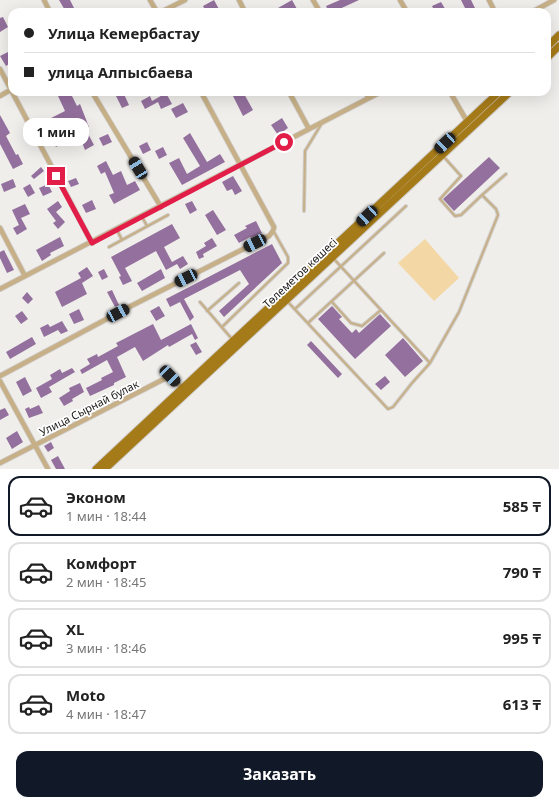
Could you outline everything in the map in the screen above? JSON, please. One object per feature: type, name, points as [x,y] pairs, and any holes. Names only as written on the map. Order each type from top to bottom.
[{"type":"main road","points":[[551,43],[559,35]]},
{"type":"main road","points":[[551,54],[559,46]]},
{"type":"main road","name":"Төлеметов көшесі","points":[[105,469],[442,156],[495,96]]},
{"type":"main road","name":"Төлеметов көшесі","points":[[96,469],[469,124],[505,96]]},
{"type":"street","points":[[169,8],[185,0]]},
{"type":"street","points":[[539,8],[554,0]]},
{"type":"street","points":[[0,69],[8,84]]},
{"type":"street","points":[[14,96],[92,243]]},
{"type":"street","points":[[94,96],[161,207]]},
{"type":"street","points":[[0,376],[131,306],[269,236],[273,231],[274,227],[203,96]]},
{"type":"street","points":[[291,96],[309,129]]},
{"type":"street","points":[[0,290],[373,96]]},
{"type":"street","points":[[452,96],[469,124]]},
{"type":"street","points":[[0,228],[25,276]]},
{"type":"street","name":"Улица Сырнай булак","points":[[0,464],[170,376],[183,389]]},
{"type":"street","points":[[0,381],[34,446],[48,469]]},
{"type":"lane","points":[[304,212],[305,151],[322,122]]},
{"type":"lane","points":[[442,156],[461,176],[440,199],[455,216],[460,215],[506,174]]},
{"type":"lane","points":[[287,300],[388,408],[393,407],[430,363],[459,312],[498,214],[496,209],[482,195]]},
{"type":"lane","points":[[295,309],[406,206]]},
{"type":"lane","points":[[109,247],[168,214]]},
{"type":"lane","points":[[142,217],[147,226]]},
{"type":"lane","points":[[117,230],[122,240]]},
{"type":"lane","points":[[222,328],[288,263],[288,257],[273,231]]},
{"type":"lane","points":[[308,323],[384,253]]},
{"type":"lane","points":[[333,258],[430,363]]},
{"type":"lane","points":[[207,311],[239,283]]},
{"type":"lane","points":[[200,302],[234,342]]},
{"type":"lane","points":[[332,302],[352,323],[362,326],[381,310]]},
{"type":"shaded area","points":[[425,239],[459,278],[434,301],[398,263]]},
{"type":"building","points":[[59,0],[70,0],[74,8],[64,8]]},
{"type":"building","points":[[214,0],[218,8],[204,8],[203,6]]},
{"type":"building","points":[[292,0],[296,8],[278,8]]},
{"type":"building","points":[[340,0],[359,0],[342,8],[327,8],[326,6]]},
{"type":"building","points":[[461,0],[471,0],[475,8],[465,8]]},
{"type":"building","points":[[441,2],[445,8],[433,8],[432,6]]},
{"type":"building","points":[[3,17],[8,27],[0,32],[0,18]]},
{"type":"building","points":[[8,52],[8,65],[6,66],[0,56]]},
{"type":"building","points":[[58,96],[72,96],[77,106],[80,104],[89,127],[85,128],[94,145],[85,150],[73,119],[56,128],[51,118],[65,111]]},
{"type":"building","points":[[116,96],[125,96],[129,105],[122,108]]},
{"type":"building","points":[[150,96],[152,101],[161,96],[168,96],[172,104],[161,109],[158,102],[145,109],[141,101]]},
{"type":"building","points":[[233,96],[245,96],[253,110],[243,116]]},
{"type":"building","points":[[183,103],[188,112],[176,118],[171,109]]},
{"type":"building","points":[[0,115],[10,133],[6,136],[16,155],[18,154],[23,164],[13,169],[0,144]]},
{"type":"building","points":[[282,118],[288,128],[278,135],[271,125]]},
{"type":"building","points":[[62,132],[66,141],[56,147],[51,138]]},
{"type":"building","points":[[190,133],[207,162],[220,154],[225,162],[182,185],[169,163],[179,158],[187,174],[200,166],[183,138]]},
{"type":"building","points":[[108,134],[112,142],[103,146],[99,138]]},
{"type":"building","points":[[147,142],[151,150],[143,154],[139,146]]},
{"type":"building","points":[[163,147],[167,155],[159,159],[155,151]]},
{"type":"building","points":[[489,157],[500,168],[454,211],[443,199]]},
{"type":"building","points":[[106,161],[113,175],[121,171],[127,185],[135,181],[140,190],[114,204],[109,195],[114,193],[105,172],[101,174],[97,166]]},
{"type":"building","points":[[41,167],[44,171],[34,179],[31,176]]},
{"type":"building","points":[[233,176],[242,191],[235,195],[232,189],[227,191],[222,182]]},
{"type":"building","points":[[76,178],[79,184],[71,187],[68,181]]},
{"type":"building","points":[[13,179],[16,187],[4,192],[1,184]]},
{"type":"building","points":[[30,184],[35,193],[28,197],[23,188]]},
{"type":"building","points":[[48,184],[52,192],[43,196],[39,188]]},
{"type":"building","points":[[92,200],[96,209],[86,213],[82,205]]},
{"type":"building","points":[[58,201],[62,207],[56,212],[65,222],[58,229],[53,223],[56,221],[47,209]]},
{"type":"building","points":[[192,201],[197,210],[190,214],[185,204]]},
{"type":"building","points":[[25,204],[30,214],[21,218],[27,229],[17,235],[13,228],[19,225],[12,210]]},
{"type":"building","points":[[213,210],[226,230],[217,235],[205,215]]},
{"type":"building","points":[[256,221],[262,233],[239,243],[234,235],[247,228],[245,226]]},
{"type":"building","points":[[172,224],[180,238],[164,247],[172,262],[183,256],[188,264],[180,269],[177,264],[166,270],[156,251],[125,268],[132,281],[123,285],[119,277],[121,276],[111,257]]},
{"type":"building","points":[[60,237],[64,246],[50,253],[51,255],[42,261],[36,250]]},
{"type":"building","points":[[212,238],[217,246],[203,254],[204,257],[199,259],[196,252],[206,246],[204,243]]},
{"type":"building","points":[[272,244],[282,263],[224,317],[219,311],[249,284],[240,270],[184,299],[194,317],[190,321],[180,302],[170,307],[166,299]]},
{"type":"building","points":[[4,250],[14,270],[7,273],[0,258],[0,252]]},
{"type":"building","points":[[87,267],[93,276],[82,283],[87,294],[62,307],[55,292],[81,278],[78,273]]},
{"type":"building","points":[[104,269],[108,277],[102,280],[98,272]]},
{"type":"building","points":[[161,269],[165,278],[142,291],[137,283]]},
{"type":"building","points":[[112,290],[119,305],[115,307],[107,292]]},
{"type":"building","points":[[27,292],[33,299],[28,304],[22,298]]},
{"type":"building","points":[[159,306],[165,316],[156,321],[150,311]]},
{"type":"building","points":[[332,306],[342,317],[339,319],[352,333],[356,329],[359,333],[380,314],[391,326],[355,359],[318,319]]},
{"type":"building","points":[[79,309],[84,320],[74,324],[69,314]]},
{"type":"building","points":[[22,311],[28,319],[21,324],[15,316]]},
{"type":"building","points":[[62,321],[68,331],[61,334],[58,330],[44,337],[40,328],[48,324],[50,327]]},
{"type":"building","points":[[153,324],[161,340],[191,324],[198,338],[195,340],[192,334],[169,347],[168,345],[143,361],[135,347],[117,357],[126,377],[114,383],[114,385],[90,396],[86,388],[102,380],[101,378],[113,372],[107,360],[82,374],[80,370],[90,364],[87,359],[97,354],[98,357],[118,346],[116,343]]},
{"type":"building","points":[[32,337],[36,344],[10,359],[6,352]]},
{"type":"building","points":[[403,338],[423,361],[405,377],[385,355]]},
{"type":"building","points":[[311,341],[342,374],[338,378],[307,345]]},
{"type":"building","points":[[196,342],[202,352],[196,355],[190,345]]},
{"type":"building","points":[[72,368],[75,372],[49,387],[52,392],[41,398],[36,388],[52,379],[50,375],[60,369],[62,373]]},
{"type":"building","points":[[385,376],[390,382],[381,390],[375,384]]},
{"type":"building","points":[[25,377],[32,391],[23,396],[16,382]]},
{"type":"building","points":[[80,383],[84,392],[64,406],[59,398],[70,391],[69,388]]},
{"type":"building","points":[[39,405],[43,413],[29,418],[25,409],[29,407],[30,409]]},
{"type":"building","points":[[5,408],[9,415],[0,420],[0,410]]},
{"type":"building","points":[[17,431],[23,442],[12,449],[6,438]]},
{"type":"building","points":[[51,442],[54,448],[48,452],[44,446]]},
{"type":"building","points":[[58,456],[65,469],[56,469],[51,460]]},
{"type":"route","points":[[56,176],[92,243],[284,142]]}]
